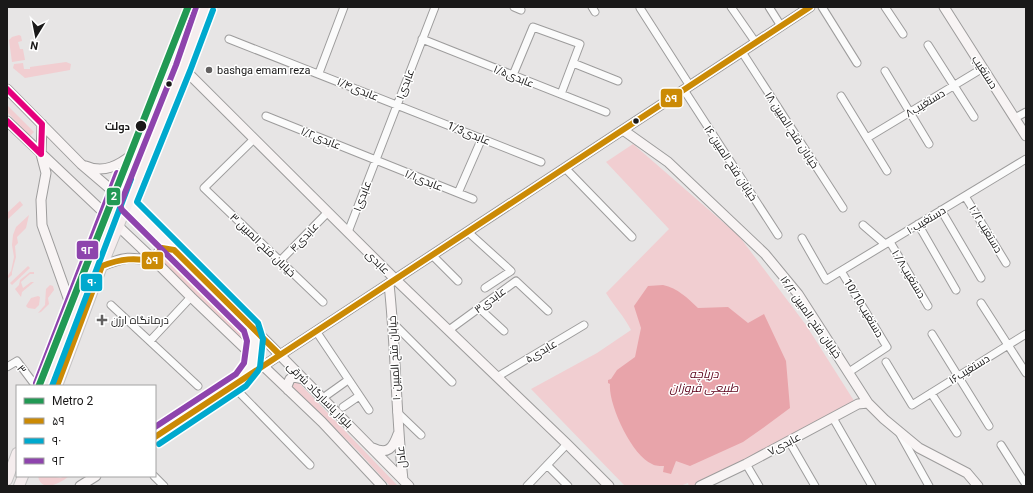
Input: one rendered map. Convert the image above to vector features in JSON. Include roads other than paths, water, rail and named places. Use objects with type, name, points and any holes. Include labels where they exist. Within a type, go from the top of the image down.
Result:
[{"type":"main road","points":[[39,385],[72,309],[191,7]]},
{"type":"main road","points":[[57,385],[102,266],[183,68],[205,7]]},
{"type":"main road","points":[[7,480],[16,456]]},
{"type":"street","name":"۱عابدی","points":[[376,160],[434,7]]},
{"type":"street","points":[[514,7],[521,10]]},
{"type":"street","points":[[731,7],[756,43]]},
{"type":"street","points":[[770,7],[781,26]]},
{"type":"street","points":[[156,436],[810,7]]},
{"type":"street","points":[[822,7],[856,63]]},
{"type":"street","points":[[885,7],[903,34]]},
{"type":"street","name":"دستغیب","points":[[944,7],[1026,136]]},
{"type":"street","points":[[319,73],[343,8]]},
{"type":"street","name":"خیابان فتح المبین ۱۶","points":[[640,8],[687,88],[778,236]]},
{"type":"street","points":[[513,75],[533,26],[580,44],[561,94]]},
{"type":"street","name":"عابدی۱/۴","points":[[229,38],[397,105]]},
{"type":"street","name":"عابدی۱/۵","points":[[422,39],[606,112]]},
{"type":"street","points":[[928,46],[974,117]]},
{"type":"street","name":"خیابان فتح المبین ۱۸","points":[[742,52],[843,208]]},
{"type":"street","points":[[573,63],[618,81]]},
{"type":"street","name":"عابدی","points":[[183,68],[348,232],[392,282],[449,330],[609,486]]},
{"type":"street","name":"دستغیب۸","points":[[867,138],[983,68]]},
{"type":"street","points":[[885,71],[930,144]]},
{"type":"street","name":"بلوار پاسارگاد شرقی","points":[[7,89],[81,164],[128,204],[406,483]]},
{"type":"street","points":[[841,96],[887,171]]},
{"type":"street","name":"عابدی1/3","points":[[397,105],[541,162]]},
{"type":"street","points":[[1015,118],[1026,112]]},
{"type":"street","name":"عابدی۱/۲","points":[[266,116],[376,160]]},
{"type":"street","points":[[7,121],[155,261],[253,357]]},
{"type":"street","points":[[42,124],[41,154],[46,173],[41,200],[42,225],[72,309]]},
{"type":"street","name":"خیابان فتح المبین ۱۶/۲","points":[[624,130],[668,162],[765,254],[798,294],[868,403],[884,419],[919,448],[967,473],[978,486]]},
{"type":"street","points":[[458,193],[482,138]]},
{"type":"street","name":"خیابان فتح المبین ۳","points":[[254,139],[204,188],[323,302]]},
{"type":"street","points":[[81,164],[97,169],[106,169],[116,166],[133,154]]},
{"type":"street","name":"دستغیب۱۰","points":[[802,238],[826,280],[1026,159]]},
{"type":"street","name":"عابدی۱/۱","points":[[376,160],[472,199]]},
{"type":"street","name":"عابدی۱","points":[[348,232],[376,160]]},
{"type":"street","points":[[565,168],[632,237]]},
{"type":"street","name":"دستغیب۱۰/۲","points":[[966,196],[1006,263]]},
{"type":"street","points":[[941,210],[981,278]]},
{"type":"street","name":"عابدی۴","points":[[280,261],[328,212]]},
{"type":"street","points":[[918,224],[956,290]]},
{"type":"street","name":"دستغیب۱۰/۸","points":[[863,225],[888,243],[928,306]]},
{"type":"street","points":[[468,232],[511,271],[485,288]]},
{"type":"street","points":[[155,261],[162,248],[174,250]]},
{"type":"street","points":[[432,255],[458,281]]},
{"type":"street","points":[[102,266],[116,260],[129,257],[155,261]]},
{"type":"street","name":"10/10دستغیب","points":[[841,271],[887,347],[849,372]]},
{"type":"street","name":"عابدی۳","points":[[449,330],[516,281],[548,311]]},
{"type":"street","name":"خیابان فتح المبین ۱۰","points":[[392,282],[398,433]]},
{"type":"street","points":[[150,341],[191,297]]},
{"type":"street","points":[[981,303],[1026,373]]},
{"type":"street","points":[[111,305],[198,386]]},
{"type":"street","points":[[479,308],[504,331]]},
{"type":"street","points":[[393,323],[452,382]]},
{"type":"street","name":"عابدی۵","points":[[497,377],[584,325]]},
{"type":"street","points":[[237,383],[252,366],[256,340],[251,327]]},
{"type":"street","points":[[316,331],[368,410]]},
{"type":"street","points":[[932,334],[989,426]]},
{"type":"street","name":"دستغیب۱۶","points":[[886,362],[912,404],[1026,334]]},
{"type":"street","name":"بلوار پاسارگاد شرقی","points":[[253,357],[344,445],[382,486]]},
{"type":"street","name":"۳","points":[[7,367],[17,362],[39,385]]},
{"type":"street","points":[[288,390],[287,386],[290,378],[294,377],[304,379]]},
{"type":"street","points":[[327,395],[348,380]]},
{"type":"street","points":[[237,383],[310,465]]},
{"type":"street","points":[[931,393],[957,433]]},
{"type":"street","points":[[343,407],[359,396]]},
{"type":"street","name":"عابدی۷","points":[[700,486],[746,464],[858,404],[868,403]]},
{"type":"street","points":[[397,412],[421,435]]},
{"type":"street","points":[[833,418],[872,486]]},
{"type":"street","points":[[898,431],[929,486]]},
{"type":"street","points":[[372,448],[382,451],[389,450],[394,445],[398,433]]},
{"type":"street","name":"عادل","points":[[398,433],[406,483]]},
{"type":"street","points":[[790,441],[815,486]]},
{"type":"street","points":[[527,486],[567,444]]},
{"type":"street","points":[[1001,445],[1023,484]]},
{"type":"street","points":[[746,464],[759,486]]},
{"type":"street","points":[[547,465],[568,486]]},
{"type":"street","points":[[83,485],[95,477]]},
{"type":"street","points":[[155,477],[164,486]]},
{"type":"water","name":"دریاچه طبیعی فروزان","points":[[663,285],[678,291],[698,308],[728,307],[748,323],[764,314],[786,361],[790,408],[743,442],[690,466],[676,461],[671,474],[663,472],[664,466],[653,465],[644,459],[629,440],[617,416],[610,393],[610,384],[608,383],[608,380],[611,379],[617,370],[635,357],[641,328],[634,306],[648,286]]},
{"type":"metro line","name":"2","points":[[39,385],[188,7]]},
{"type":"place","name":"bashga emam reza","points":[[209,70]]},
{"type":"place","name":"دولت","points":[[141,126]]},
{"type":"place","name":"درمانگاه ارژن","points":[[102,320]]}]
